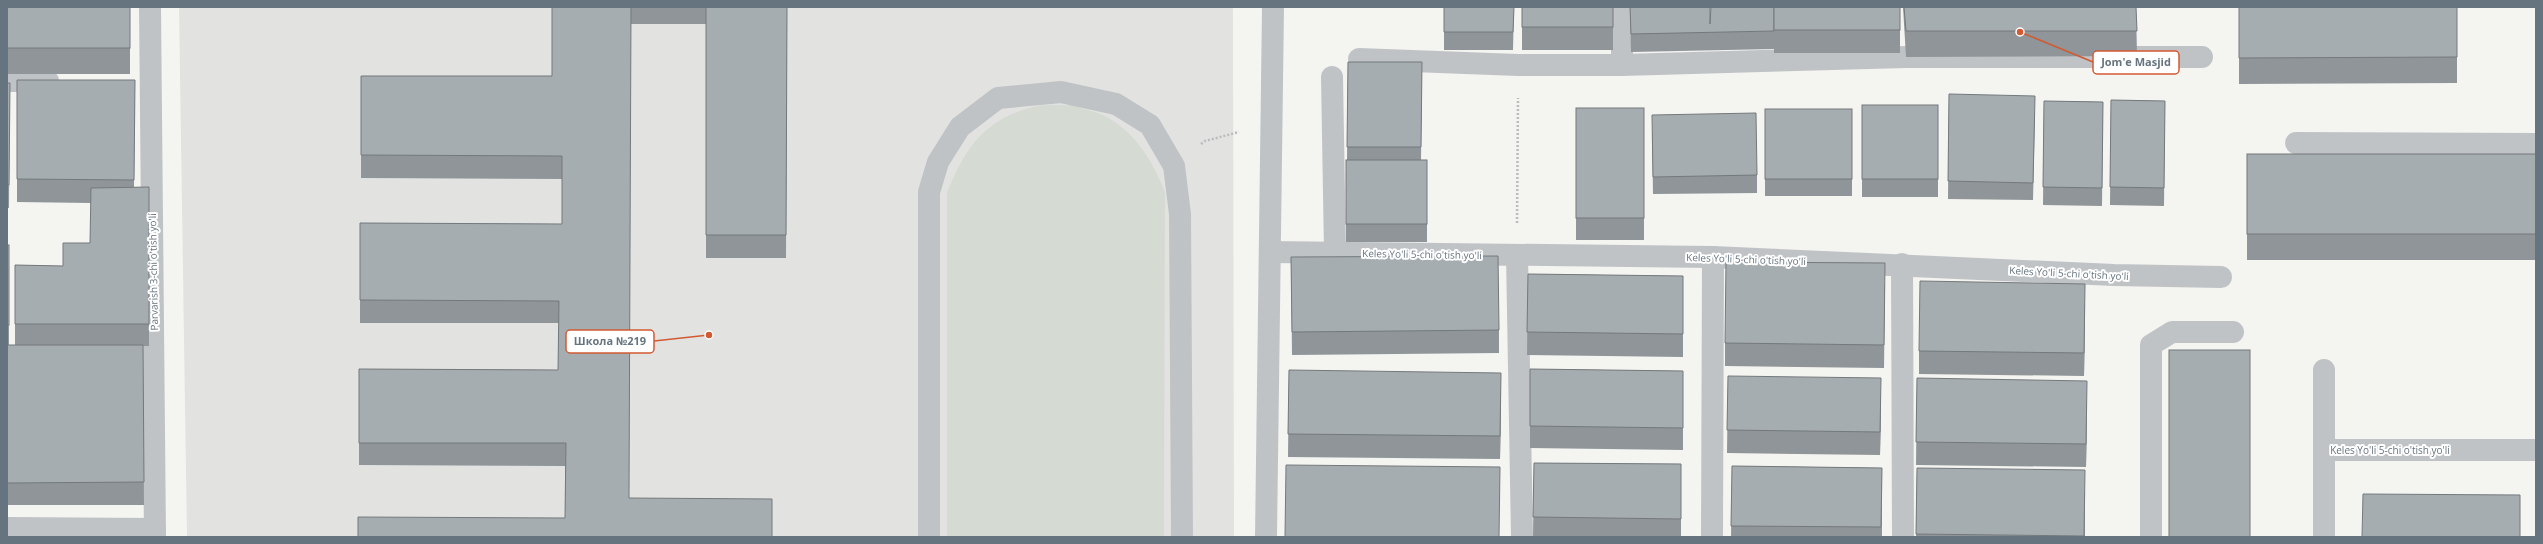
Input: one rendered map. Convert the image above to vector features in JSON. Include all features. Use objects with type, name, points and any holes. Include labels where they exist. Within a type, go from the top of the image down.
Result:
[{"type":"street","name":"Parvarish 3-chi o'tish yo'li","points":[[150,7],[155,533]]},
{"type":"street","points":[[1266,537],[1273,7]]},
{"type":"street","points":[[1622,7],[1622,65]]},
{"type":"street","points":[[1359,59],[1518,65],[1622,65],[1906,57],[2202,57]]},
{"type":"street","points":[[1332,77],[1335,253]]},
{"type":"street","points":[[7,81],[67,81]]},
{"type":"street","points":[[128,82],[151,82]]},
{"type":"street","points":[[930,537],[930,192],[938,162],[960,127],[998,98],[1061,92],[1116,104],[1150,125],[1174,166],[1180,214],[1182,537]]},
{"type":"street","points":[[2296,143],[2536,144]]},
{"type":"street","name":"Keles Yo'li 5-chi o'tish yo'li","points":[[1270,252],[1713,257],[1902,264],[2114,275],[2221,277]]},
{"type":"street","points":[[1517,255],[1522,537]]},
{"type":"street","points":[[1712,537],[1713,257]]},
{"type":"street","points":[[1902,264],[1903,537]]},
{"type":"street","points":[[2151,537],[2151,345],[2172,332],[2233,332]]},
{"type":"street","points":[[130,359],[154,359]]},
{"type":"street","name":"Keles Yo'li 5-chi o'tish yo'li","points":[[2324,370],[2324,450],[2536,450]]},
{"type":"street","points":[[2324,450],[2324,537]]},
{"type":"street","points":[[7,528],[155,533]]},
{"type":"path","points":[[1517,255],[1518,65]]},
{"type":"path","points":[[1174,166],[1205,141],[1234,132],[1271,132]]},
{"type":"shaded area","points":[[179,7],[1233,7],[1234,537],[187,537]]},
{"type":"shaded area","points":[[1072,105],[1105,116],[1126,131],[1142,148],[1165,192],[1164,537],[947,537],[947,193],[954,176],[970,148],[980,136],[992,126],[1005,117],[1038,106]]},
{"type":"building","points":[[7,7],[130,7],[130,48],[7,48]]},
{"type":"building","points":[[552,7],[631,7],[629,498],[772,499],[772,537],[358,537],[358,517],[565,518],[566,443],[359,443],[359,369],[558,370],[559,301],[360,300],[360,223],[562,224],[562,156],[361,155],[361,76],[552,76]]},
{"type":"building","points":[[706,7],[787,7],[786,235],[706,235]]},
{"type":"building","points":[[1444,7],[1514,7],[1513,32],[1444,32]]},
{"type":"building","points":[[1522,7],[1613,7],[1613,27],[1522,27]]},
{"type":"building","points":[[1630,7],[1710,7],[1710,24],[1711,7],[1774,7],[1774,31],[1631,34]]},
{"type":"building","points":[[1774,7],[1900,7],[1900,30],[1774,30]]},
{"type":"building","points":[[1904,7],[2136,7],[2137,31],[1906,31]]},
{"type":"building","points":[[2239,7],[2457,7],[2457,57],[2239,58]]},
{"type":"building","points":[[1348,62],[1422,62],[1421,147],[1347,147]]},
{"type":"building","points":[[17,80],[135,80],[134,180],[17,179]]},
{"type":"building","points":[[7,83],[10,83],[9,185],[7,185]]},
{"type":"building","points":[[1949,94],[2035,96],[2033,183],[1948,181]]},
{"type":"building","points":[[2111,100],[2165,101],[2164,188],[2110,187]]},
{"type":"building","points":[[2044,101],[2103,102],[2102,188],[2043,187]]},
{"type":"building","points":[[1862,105],[1938,105],[1938,179],[1862,179]]},
{"type":"building","points":[[1576,108],[1644,108],[1644,218],[1576,218]]},
{"type":"building","points":[[1765,109],[1852,109],[1852,179],[1765,179]]},
{"type":"building","points":[[1756,113],[1757,175],[1653,177],[1652,115]]},
{"type":"building","points":[[2247,154],[2536,154],[2536,234],[2247,234]]},
{"type":"building","points":[[1346,160],[1427,160],[1427,224],[1346,224]]},
{"type":"building","points":[[149,187],[149,324],[15,324],[15,265],[63,266],[63,243],[90,243],[91,188]]},
{"type":"building","points":[[7,245],[9,245],[9,325],[7,325]]},
{"type":"building","points":[[1498,256],[1499,330],[1292,332],[1291,257]]},
{"type":"building","points":[[1726,262],[1885,263],[1884,345],[1725,343]]},
{"type":"building","points":[[1528,274],[1683,276],[1683,334],[1527,332]]},
{"type":"building","points":[[1920,281],[2085,284],[2084,353],[1919,351]]},
{"type":"building","points":[[7,345],[143,345],[144,482],[7,483]]},
{"type":"building","points":[[2169,350],[2250,350],[2250,537],[2169,537]]},
{"type":"building","points":[[1530,369],[1683,371],[1683,428],[1530,426]]},
{"type":"building","points":[[1289,370],[1501,373],[1500,436],[1288,434]]},
{"type":"building","points":[[1728,376],[1881,378],[1880,432],[1727,430]]},
{"type":"building","points":[[1917,378],[2087,381],[2086,444],[1916,442]]},
{"type":"building","points":[[1534,463],[1681,464],[1681,519],[1533,517]]},
{"type":"building","points":[[1286,465],[1500,467],[1499,537],[1285,537]]},
{"type":"building","points":[[1732,466],[1882,468],[1881,527],[1731,526]]},
{"type":"building","points":[[1917,468],[2085,470],[2084,536],[1916,534]]},
{"type":"building","points":[[2363,494],[2520,495],[2520,537],[2362,537]]},
{"type":"place","name":"Jom'e Masjid","points":[[2020,32]]},
{"type":"place","name":"Школа №219","points":[[709,335]]}]
